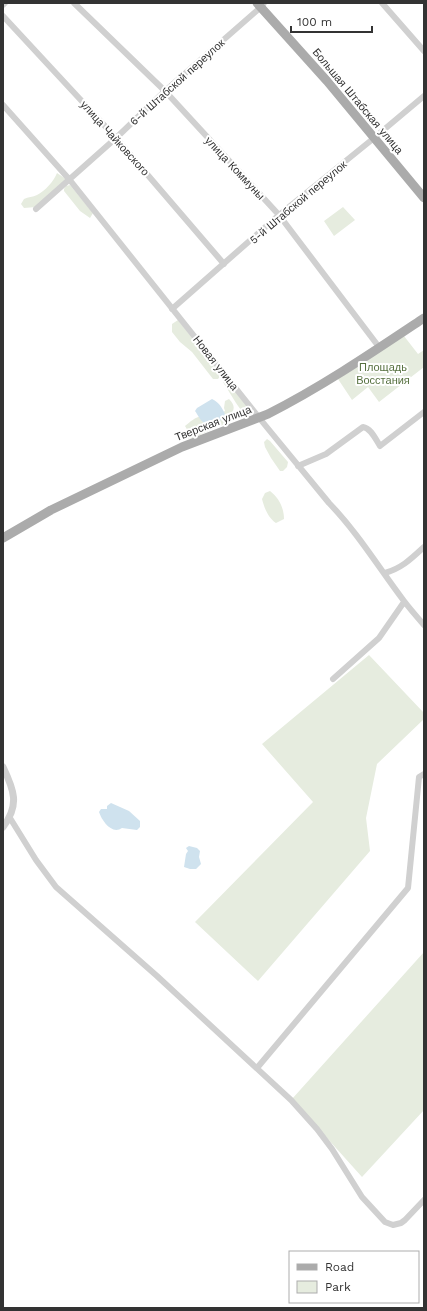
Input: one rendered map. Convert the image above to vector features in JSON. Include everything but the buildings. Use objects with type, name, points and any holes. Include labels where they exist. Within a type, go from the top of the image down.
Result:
[{"type":"main road","name":"Большая Штабская улица","points":[[261,4],[424,198]]},
{"type":"main road","name":"Тверская улица","points":[[3,538],[51,510],[157,458],[281,408],[331,379],[424,318]]},
{"type":"street","name":"улица Коммуны","points":[[74,3],[164,91],[279,215],[379,347]]},
{"type":"street","points":[[382,3],[424,51]]},
{"type":"street","name":"6-й Штабской переулок","points":[[36,209],[116,138],[164,91],[261,4]]},
{"type":"street","name":"улица Чайковского","points":[[3,16],[116,138],[224,264]]},
{"type":"street","name":"5-й Штабской переулок","points":[[172,309],[279,215],[424,96]]},
{"type":"street","name":"Новая улица","points":[[3,105],[69,179],[259,418],[338,513],[385,573],[404,602],[424,625]]},
{"type":"street","points":[[298,466],[326,454],[365,427],[369,430],[380,446],[424,412]]},
{"type":"street","points":[[385,573],[396,570],[407,563],[424,547]]},
{"type":"street","points":[[333,679],[379,638],[404,602]]},
{"type":"street","points":[[3,767],[13,792],[13,806],[10,818],[3,827]]},
{"type":"street","points":[[257,1068],[408,888],[419,778],[424,774]]},
{"type":"street","points":[[10,818],[36,860],[56,887],[157,976],[291,1100],[317,1129],[332,1149],[362,1197],[385,1222],[393,1225],[401,1223],[424,1200]]},
{"type":"green space","points":[[57,173],[66,179],[36,207],[24,208],[21,204],[24,199],[35,196],[43,191]]},
{"type":"green space","points":[[70,185],[93,213],[90,218],[80,211],[64,191],[66,186]]},
{"type":"green space","points":[[343,207],[355,220],[334,236],[324,221]]},
{"type":"green space","points":[[178,320],[221,375],[218,379],[213,379],[192,352],[180,342],[172,332],[172,324]]},
{"type":"green space","name":"Площадь Восстания","points":[[404,336],[418,354],[424,350],[424,367],[379,402],[368,387],[352,400],[338,379]]},
{"type":"green space","points":[[226,380],[250,411],[243,413],[223,382]]},
{"type":"green space","points":[[229,399],[234,408],[229,422],[193,438],[184,439],[178,436],[188,433],[185,426],[195,419],[225,411],[225,401]]},
{"type":"green space","points":[[267,439],[288,462],[287,467],[283,471],[280,471],[265,447],[264,442]]},
{"type":"green space","points":[[270,491],[278,500],[283,511],[284,519],[276,523],[265,509],[262,499],[265,493]]},
{"type":"green space","points":[[369,655],[424,713],[424,719],[377,764],[366,818],[370,851],[258,981],[195,922],[313,802],[262,744]]},
{"type":"green space","points":[[424,952],[424,1110],[362,1177],[292,1099]]},
{"type":"water","points":[[212,399],[219,404],[226,416],[215,424],[209,425],[202,421],[195,411],[197,408]]},
{"type":"water","points":[[111,803],[129,811],[140,821],[140,827],[137,830],[122,828],[115,830],[108,826],[102,819],[99,812],[101,809],[107,809],[107,806]]},
{"type":"water","points":[[189,846],[197,848],[200,851],[199,857],[201,864],[196,869],[184,867],[186,854],[188,851],[186,848]]}]
